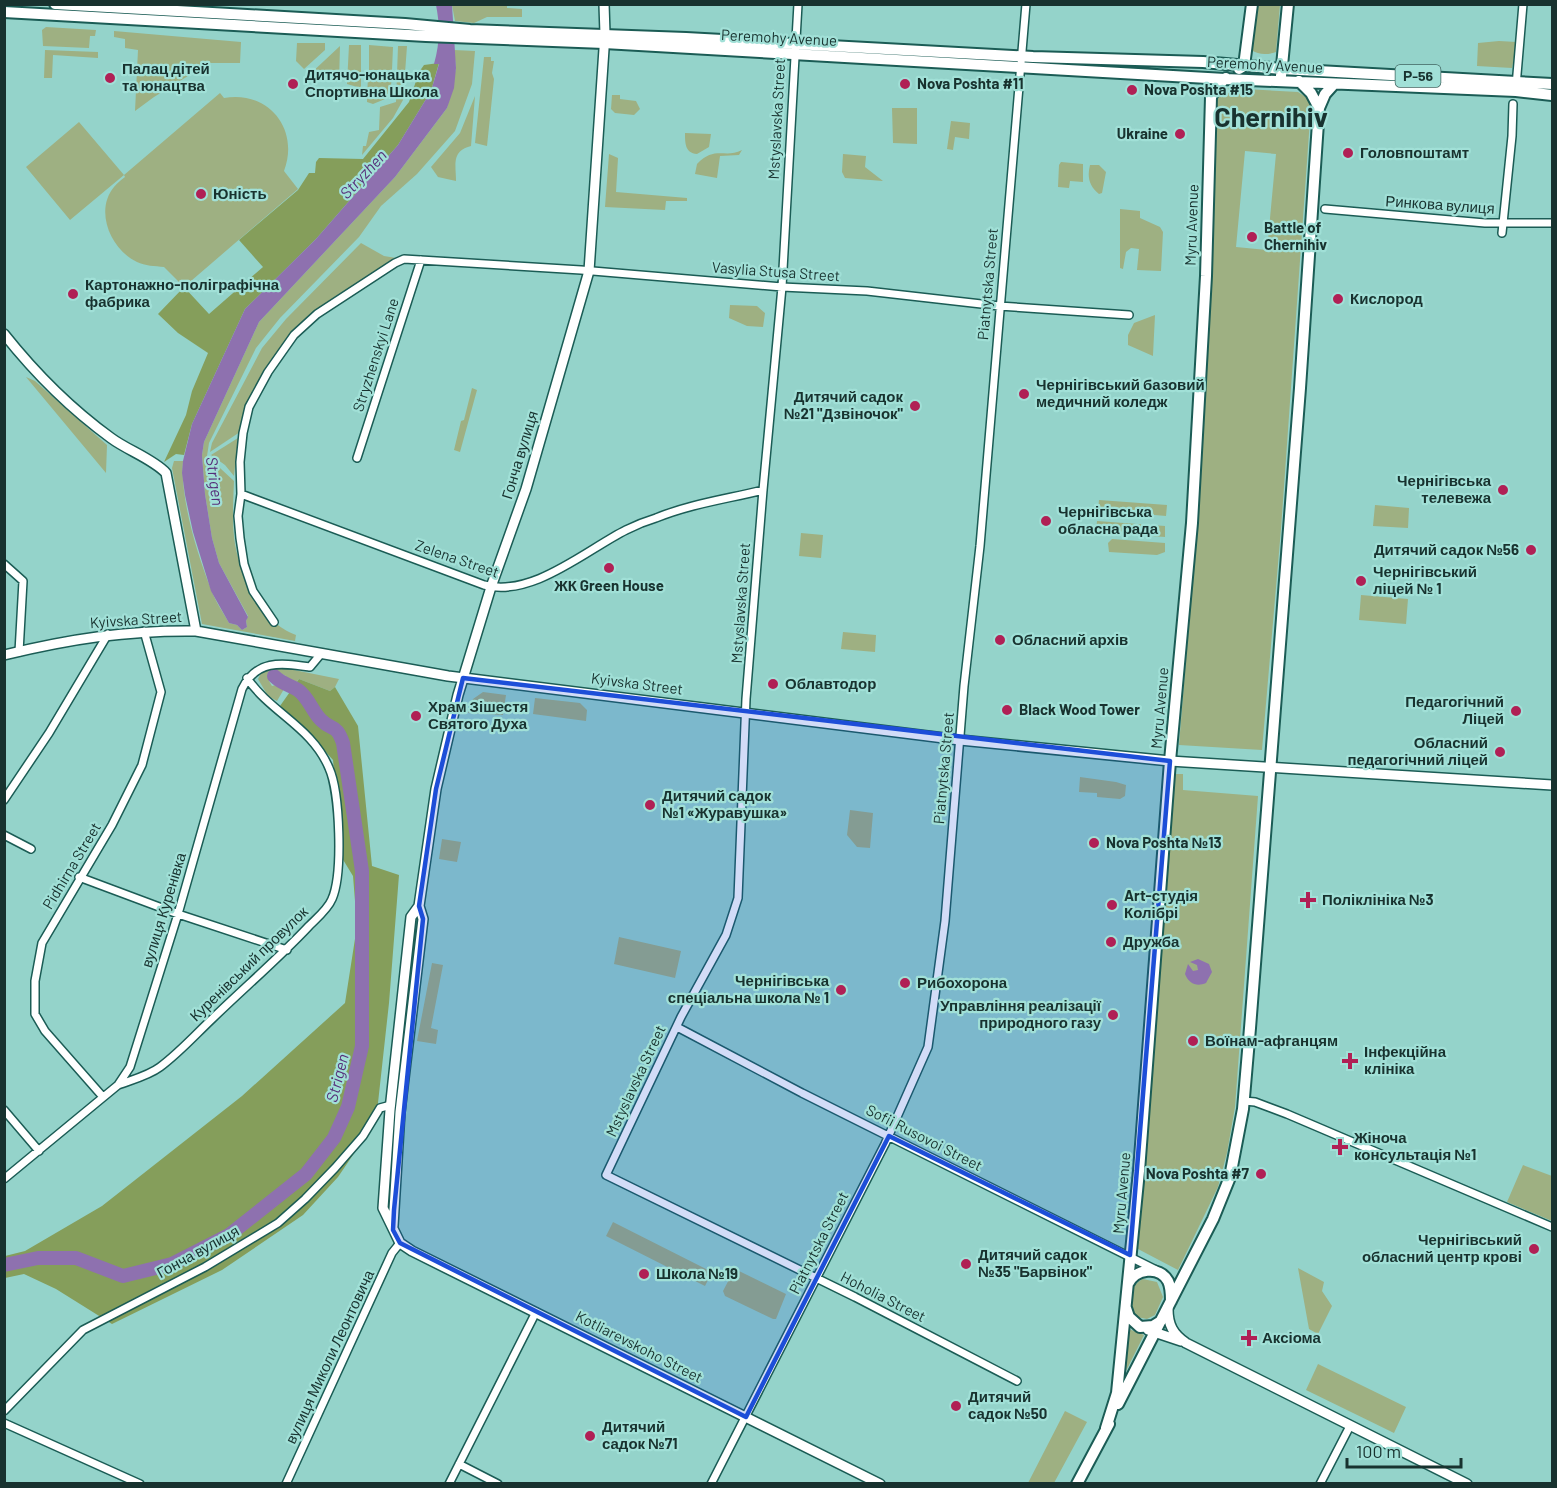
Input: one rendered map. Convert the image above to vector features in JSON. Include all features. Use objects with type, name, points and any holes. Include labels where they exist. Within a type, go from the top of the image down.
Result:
[{"type":"main road","name":"Peremohy Avenue","points":[[55,4],[399,24],[426,31]]},
{"type":"main road","points":[[1211,96],[1217,86],[1244,66],[1252,4]]},
{"type":"main road","points":[[1281,81],[1288,4]]},
{"type":"main road","name":"Peremohy Avenue","points":[[4,12],[795,49],[1021,62],[1225,79],[1334,84],[1516,86],[1552,84]]},
{"type":"main road","name":"Peremohy Avenue","points":[[1021,62],[1203,62],[1516,86],[1552,94]]},
{"type":"main road","points":[[1244,66],[1260,79]]},
{"type":"main road","points":[[1282,69],[1301,82],[1311,93],[1318,108]]},
{"type":"main road","points":[[1197,76],[1205,82],[1211,96]]},
{"type":"main road","points":[[1318,108],[1324,94],[1334,84]]},
{"type":"main road","name":"Myru Avenue","points":[[1106,1428],[1117,1393],[1126,1308],[1145,1095],[1170,761],[1192,523],[1208,214],[1211,96]]},
{"type":"main road","name":"Myru Avenue","points":[[1077,1484],[1213,1219],[1230,1177],[1239,1138],[1244,1101],[1300,388],[1318,108]]},
{"type":"main road","points":[[1128,1284],[1131,1277],[1138,1273],[1159,1272],[1171,1288],[1170,1305]]},
{"type":"main road","points":[[1126,1308],[1129,1317],[1140,1327],[1153,1326],[1162,1321]]},
{"type":"street","name":"Гонча вулиця","points":[[393,1230],[383,1208],[391,1104],[411,917],[418,906],[436,789],[463,678],[490,587],[526,489],[589,271],[604,39],[604,4]]},
{"type":"street","name":"Mstyslavska Street","points":[[606,1175],[677,1027],[726,935],[738,898],[745,712],[782,287],[798,4]]},
{"type":"street","name":"Piatnytska Street","points":[[711,1484],[889,1136],[928,1047],[945,921],[960,740],[980,546],[1026,4]]},
{"type":"street","points":[[1516,86],[1524,4]]},
{"type":"street","points":[[1502,233],[1513,104]]},
{"type":"street","name":"Ринкова вулиця","points":[[1325,209],[1485,223],[1552,223]]},
{"type":"street","name":"Vasylia Stusa Street","points":[[274,622],[253,591],[244,564],[238,516],[241,494],[240,454],[249,407],[268,372],[289,341],[316,314],[394,262],[420,260],[782,287],[867,291],[999,306],[1129,315]]},
{"type":"street","name":"Stryzhenskyi Lane","points":[[357,458],[420,260]]},
{"type":"street","points":[[4,334],[34,369],[78,411],[112,439],[166,473],[196,632]]},
{"type":"street","name":"Zelena Street","points":[[241,494],[490,587],[500,588],[537,580],[626,530],[658,517],[719,499],[763,490]]},
{"type":"street","points":[[4,564],[22,581],[19,652]]},
{"type":"street","name":"Kyivska Street","points":[[4,655],[108,634],[144,631],[196,632],[463,678],[960,740],[1170,761],[1552,784]]},
{"type":"street","name":"Pidhirna Street","points":[[103,1097],[45,1031],[35,1014],[35,981],[42,943],[79,877],[112,825],[142,765],[161,692],[144,631]]},
{"type":"street","points":[[4,800],[49,733],[108,634]]},
{"type":"street","points":[[247,678],[265,666],[279,664],[310,667],[320,655]]},
{"type":"street","name":"вулиця Куренівка","points":[[4,1179],[118,1085],[130,1067],[178,914],[247,678]]},
{"type":"street","name":"Куренівський провулок","points":[[118,1085],[158,1068],[287,950],[326,909],[334,894],[338,871],[338,848],[335,792],[331,770],[324,755],[312,739],[258,693],[247,678]]},
{"type":"street","points":[[4,835],[32,849]]},
{"type":"street","points":[[79,877],[178,914],[287,950]]},
{"type":"street","name":"Гонча вулиця","points":[[393,1230],[400,1112],[423,919],[418,906]]},
{"type":"street","name":"Sofii Rusovoi Street","points":[[677,1027],[1159,1272]]},
{"type":"street","points":[[1244,1101],[1255,1102],[1287,1114],[1552,1227]]},
{"type":"street","name":"Гонча вулиця","points":[[4,1411],[83,1330],[205,1267],[278,1222],[305,1199],[335,1168],[363,1136],[381,1108],[391,1104]]},
{"type":"street","points":[[4,1110],[39,1151]]},
{"type":"street","name":"Hoholia Street","points":[[606,1175],[1017,1381]]},
{"type":"street","points":[[393,1230],[400,1243]]},
{"type":"street","name":"Kotliarevskoho Street","points":[[400,1243],[880,1484]]},
{"type":"street","name":"вулиця Миколи Леонтовича","points":[[286,1484],[392,1253],[400,1243]]},
{"type":"street","points":[[1170,1305],[1170,1326],[1176,1336],[1186,1343],[1467,1484]]},
{"type":"street","points":[[449,1484],[536,1312]]},
{"type":"street","points":[[1140,1327],[1186,1343]]},
{"type":"street","points":[[4,1422],[140,1484]]},
{"type":"street","points":[[1320,1484],[1350,1426]]},
{"type":"street","points":[[459,1464],[498,1484]]},
{"type":"highlighted area","points":[[463,678],[1170,761],[1130,1255],[889,1136],[746,1417],[400,1243],[393,1230],[423,919],[419,906],[436,789]]},
{"type":"green space","points":[[452,5],[507,5],[507,8],[522,9],[522,17],[487,17],[474,23],[455,21]]},
{"type":"green space","points":[[1256,5],[1280,5],[1276,52],[1263,54],[1251,50]]},
{"type":"green space","points":[[46,27],[96,30],[95,36],[90,36],[89,48],[43,46],[42,30]]},
{"type":"green space","points":[[114,31],[241,42],[240,63],[209,63],[135,111],[138,50],[125,48],[125,39],[114,37]]},
{"type":"green space","points":[[1517,42],[1512,68],[1477,66],[1478,43]]},
{"type":"green space","points":[[297,43],[325,43],[325,50],[304,69],[296,61]]},
{"type":"green space","points":[[349,45],[361,45],[361,88],[347,84]]},
{"type":"green space","points":[[369,45],[393,47],[392,70],[369,70]]},
{"type":"green space","points":[[340,46],[339,82],[313,79],[309,75]]},
{"type":"green space","points":[[398,46],[407,46],[403,100],[393,118],[362,155],[369,132],[379,130],[380,107],[396,102]]},
{"type":"green space","points":[[45,50],[98,52],[98,58],[53,55],[52,78],[44,78]]},
{"type":"green space","points":[[454,50],[475,51],[472,84],[455,131],[417,174],[381,206],[359,237],[280,318],[256,348],[209,443],[207,456],[234,481],[233,530],[243,571],[271,618],[283,629],[296,635],[295,641],[202,624],[172,468],[174,461],[183,461],[187,509],[200,559],[213,593],[229,623],[237,625],[242,630],[247,627],[248,616],[219,563],[212,538],[205,494],[202,455],[204,442],[259,322],[395,177],[447,108],[456,68]]},
{"type":"green space","points":[[484,57],[491,57],[491,61],[494,61],[487,146],[475,143]]},
{"type":"green space","points":[[439,63],[431,91],[398,145],[316,239],[245,309],[192,424],[184,455],[176,454],[164,462],[186,415],[192,391],[208,353],[178,333],[158,314],[184,287],[209,314],[263,267],[239,240],[298,190],[309,173],[315,173],[316,162],[319,158],[363,159],[409,102],[419,72],[424,65]]},
{"type":"green space","points":[[368,74],[392,74],[390,97],[373,104],[367,102]]},
{"type":"green space","points":[[1227,88],[1298,92],[1309,99],[1311,105],[1281,529],[1262,750],[1179,745],[1197,523],[1209,322],[1216,100],[1221,91]],"holes":[[[1245,151],[1276,154],[1267,250],[1236,247]]]},
{"type":"green space","name":"Юність","points":[[220,93],[224,98],[240,97],[254,100],[267,107],[276,116],[284,127],[288,141],[288,155],[284,171],[298,189],[184,287],[164,267],[143,264],[128,256],[113,239],[108,229],[106,207],[108,197],[125,177],[124,175]]},
{"type":"green space","points":[[612,95],[620,95],[620,99],[636,101],[640,109],[634,115],[615,113],[611,109]]},
{"type":"green space","points":[[475,96],[471,146],[457,155],[456,181],[438,177],[431,167],[460,133]]},
{"type":"green space","points":[[892,108],[917,108],[917,144],[893,143]]},
{"type":"green space","points":[[951,121],[970,123],[969,139],[955,137],[953,150],[947,149]]},
{"type":"green space","points":[[79,122],[124,175],[70,220],[26,167]]},
{"type":"green space","points":[[685,133],[711,134],[709,147],[697,154],[690,152],[686,144]]},
{"type":"green space","points":[[742,150],[739,155],[720,156],[717,178],[695,174],[697,164],[703,158]]},
{"type":"green space","points":[[609,154],[618,158],[616,192],[687,198],[687,201],[666,201],[665,210],[605,207]]},
{"type":"green space","points":[[843,154],[866,156],[865,167],[883,181],[845,178],[842,172]]},
{"type":"green space","points":[[1061,162],[1083,164],[1083,182],[1070,181],[1069,188],[1058,187]]},
{"type":"green space","points":[[1090,165],[1099,165],[1106,172],[1102,193],[1099,194],[1091,184]]},
{"type":"green space","points":[[1120,209],[1140,211],[1140,218],[1160,227],[1163,232],[1161,271],[1137,270],[1139,249],[1131,248],[1126,252],[1123,269],[1120,268]]},
{"type":"green space","points":[[361,243],[384,256],[396,258],[333,298],[292,332],[246,409],[240,432],[210,452],[212,443],[262,348],[286,319]]},
{"type":"green space","points":[[730,305],[757,306],[765,313],[763,327],[747,326],[729,318]]},
{"type":"green space","points":[[1155,315],[1153,356],[1128,345],[1128,335],[1134,323]]},
{"type":"green space","points":[[26,377],[35,381],[107,445],[106,473]]},
{"type":"green space","points":[[472,388],[477,390],[460,452],[454,450]]},
{"type":"green space","points":[[238,438],[234,476],[225,465],[211,455]]},
{"type":"green space","points":[[1099,500],[1167,505],[1166,516],[1098,510]]},
{"type":"green space","points":[[1375,505],[1409,508],[1408,528],[1373,526]]},
{"type":"green space","points":[[1097,521],[1165,526],[1165,537],[1096,532]]},
{"type":"green space","points":[[801,533],[823,535],[821,558],[799,556]]},
{"type":"green space","points":[[1112,539],[1165,543],[1165,552],[1157,555],[1109,552],[1108,543]]},
{"type":"green space","points":[[1361,595],[1408,599],[1406,624],[1359,620]]},
{"type":"green space","points":[[843,632],[876,635],[875,652],[841,649]]},
{"type":"green space","points":[[274,666],[339,679],[330,691],[299,679],[292,687],[284,682],[286,676],[280,673],[269,681],[272,686],[279,684],[284,689],[277,701],[268,696],[258,679],[263,669]]},
{"type":"green space","points":[[299,679],[330,691],[335,687],[358,726],[372,866],[399,875],[389,1003],[376,1121],[338,1177],[303,1215],[222,1270],[112,1324],[56,1289],[24,1274],[5,1278],[5,1256],[25,1251],[102,1206],[242,1096],[345,1003],[357,926],[353,876],[342,858],[333,760],[280,706]]},
{"type":"green space","points":[[483,692],[506,695],[503,715],[468,713],[473,699]]},
{"type":"green space","points":[[535,698],[580,703],[587,710],[586,721],[533,714]]},
{"type":"green space","points":[[1175,774],[1183,774],[1183,790],[1258,796],[1235,1107],[1218,1187],[1178,1270],[1138,1249]]},
{"type":"green space","points":[[1080,777],[1126,785],[1125,796],[1120,799],[1097,797],[1097,793],[1079,792]]},
{"type":"green space","points":[[850,810],[873,813],[870,848],[857,847],[847,835]]},
{"type":"green space","points":[[442,839],[461,842],[457,862],[439,859]]},
{"type":"green space","points":[[619,937],[681,951],[675,978],[614,964]]},
{"type":"green space","points":[[432,963],[443,965],[431,1028],[438,1030],[436,1044],[417,1041]]},
{"type":"green space","points":[[1523,1165],[1552,1176],[1552,1221],[1507,1202]]},
{"type":"green space","points":[[613,1222],[712,1272],[705,1286],[606,1236]]},
{"type":"green space","points":[[1298,1268],[1324,1282],[1322,1291],[1332,1306],[1318,1334],[1309,1329]]},
{"type":"green space","points":[[734,1270],[786,1294],[776,1319],[725,1296],[723,1291]]},
{"type":"green space","points":[[1143,1279],[1157,1282],[1163,1297],[1155,1315],[1147,1319],[1137,1317],[1131,1302],[1132,1291]]},
{"type":"green space","points":[[1129,1329],[1144,1335],[1123,1377]]},
{"type":"green space","points":[[1318,1364],[1406,1407],[1394,1433],[1306,1390]]},
{"type":"green space","points":[[1065,1411],[1087,1422],[1054,1483],[1028,1483]]},
{"type":"shaded area","points":[[436,5],[452,5],[456,68],[454,88],[447,108],[395,177],[259,322],[204,442],[202,455],[205,494],[212,538],[219,563],[248,617],[247,627],[242,630],[237,625],[229,623],[211,591],[193,532],[182,473],[192,424],[245,309],[316,239],[398,145],[431,91],[439,64],[434,64],[439,34]]},
{"type":"shaded area","points":[[1198,959],[1209,964],[1212,972],[1206,983],[1199,985],[1191,982],[1185,974],[1188,964],[1193,971],[1198,970],[1197,965],[1190,962]]},
{"type":"waterway","name":"Strigen","points":[[4,1265],[38,1258],[76,1258],[123,1276],[172,1264],[229,1235],[306,1174],[334,1138],[348,1107],[362,1046],[362,871],[343,743],[336,730],[321,720],[302,693],[274,676]]},
{"type":"place","name":"Палац дітей та юнацтва","points":[[110,78]]},
{"type":"place","name":"Дитячо-юнацька Спортивна Школа","points":[[293,84]]},
{"type":"place","name":"Nova Poshta #11","points":[[905,84]]},
{"type":"place","name":"Nova Poshta #15","points":[[1132,90]]},
{"type":"place","name":"Ukraine","points":[[1180,134]]},
{"type":"place","name":"Головпоштамт","points":[[1348,153]]},
{"type":"place","name":"Юність","points":[[201,194]]},
{"type":"place","name":"Battle of Chernihiv","points":[[1252,237]]},
{"type":"place","name":"Картонажно-поліграфічна фабрика","points":[[73,294]]},
{"type":"place","name":"Кислород","points":[[1338,299]]},
{"type":"place","name":"Чернігівський базовий медичний коледж","points":[[1024,394]]},
{"type":"place","name":"Дитячий садок №21 \"Дзвіночок\"","points":[[915,406]]},
{"type":"place","name":"Чернігівська телевежа","points":[[1503,490]]},
{"type":"place","name":"Чернігівська обласна рада","points":[[1046,521]]},
{"type":"place","name":"Дитячий садок №56","points":[[1531,550]]},
{"type":"place","name":"ЖК Green House","points":[[609,568]]},
{"type":"place","name":"Чернігівський ліцей № 1","points":[[1361,581]]},
{"type":"place","name":"Обласний архів","points":[[1000,640]]},
{"type":"place","name":"Облавтодор","points":[[773,684]]},
{"type":"place","name":"Black Wood Tower","points":[[1007,710]]},
{"type":"place","name":"Педагогічний Ліцей","points":[[1516,711]]},
{"type":"place","name":"Храм Зішестя Святого Духа","points":[[416,716]]},
{"type":"place","name":"Обласний педагогічний ліцей","points":[[1500,752]]},
{"type":"place","name":"Дитячий садок №1 «Журавушка»","points":[[650,805]]},
{"type":"place","name":"Nova Poshta №13","points":[[1094,843]]},
{"type":"place","name":"Поліклініка №3","points":[[1308,900]]},
{"type":"place","name":"Art-студія Колібрі","points":[[1112,905]]},
{"type":"place","name":"Дружба","points":[[1111,942]]},
{"type":"place","name":"Рибохорона","points":[[905,983]]},
{"type":"place","name":"Чернігівська спеціальна школа № 1","points":[[841,990]]},
{"type":"place","name":"Управління реалізації природного газу","points":[[1113,1015]]},
{"type":"place","name":"Воїнам-афганцям","points":[[1193,1041]]},
{"type":"place","name":"Інфекційна клініка","points":[[1350,1061]]},
{"type":"place","name":"Жіноча консультація №1","points":[[1340,1147]]},
{"type":"place","name":"Nova Poshta #7","points":[[1261,1174]]},
{"type":"place","name":"Чернігівський обласний центр крові","points":[[1534,1249]]},
{"type":"place","name":"Дитячий садок №35 \"Барвінок\"","points":[[966,1264]]},
{"type":"place","name":"Школа №19","points":[[644,1274]]},
{"type":"place","name":"Аксіома","points":[[1249,1338]]},
{"type":"place","name":"Дитячий садок №50","points":[[956,1406]]},
{"type":"place","name":"Дитячий садок №71","points":[[590,1436]]},
{"type":"district","name":"Chernihiv","points":[[1271,118]]},
{"type":"water label","name":"Stryzhen","points":[[363,174]]}]
